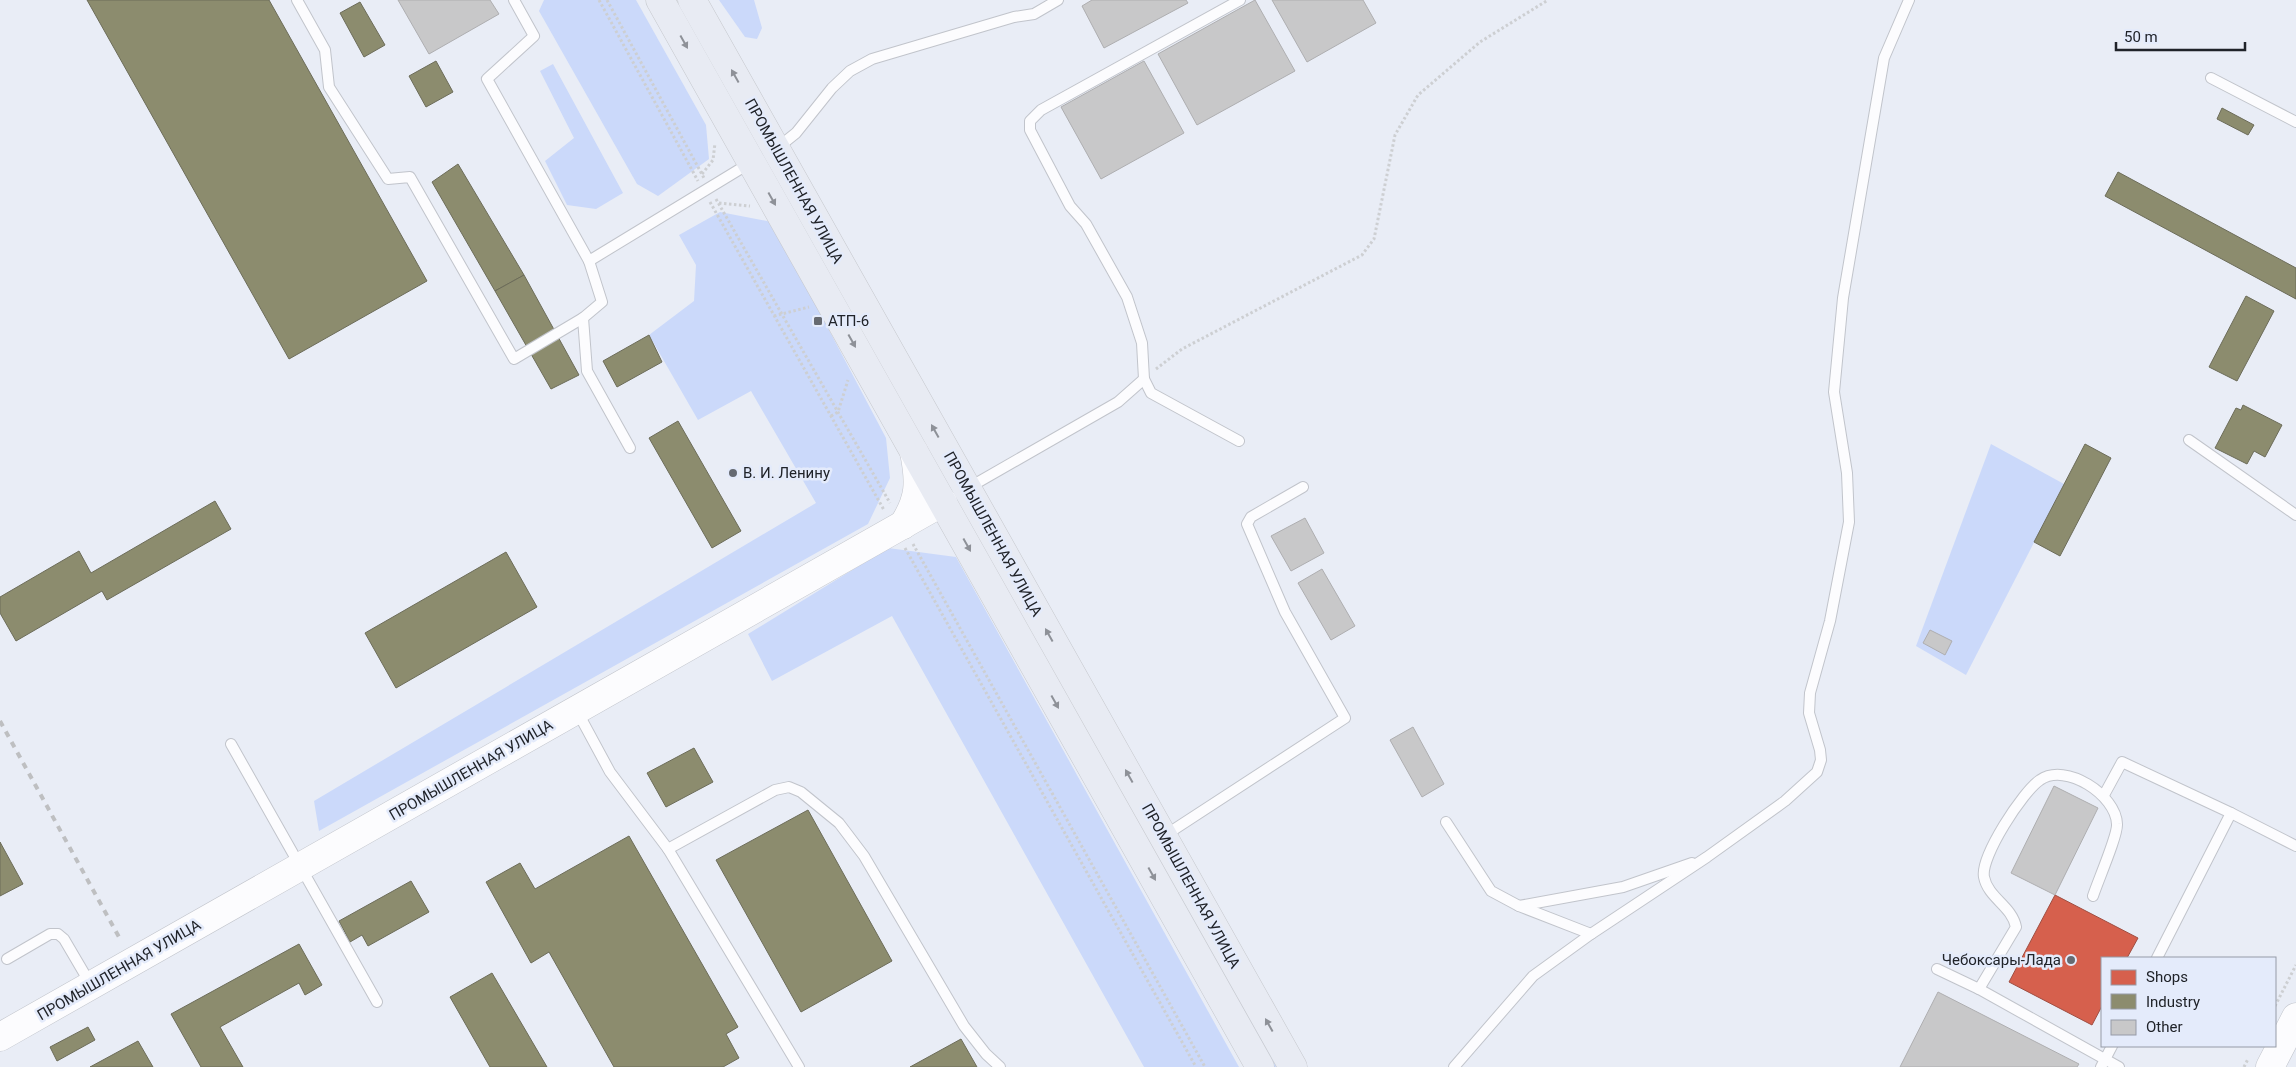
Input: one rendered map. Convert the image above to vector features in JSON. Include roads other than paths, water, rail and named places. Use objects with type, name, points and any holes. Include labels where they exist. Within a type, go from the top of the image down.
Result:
[{"type":"main road","name":"ПРОМЫШЛЕННАЯ УЛИЦА","points":[[660,0],[1260,1067]]},
{"type":"main road","name":"ПРОМЫШЛЕННАЯ УЛИЦА","points":[[692,0],[1293,1067]]},
{"type":"main road","points":[[751,163],[776,149]]},
{"type":"main road","points":[[943,502],[967,488]]},
{"type":"main road","points":[[1139,851],[1163,837]]},
{"type":"street","points":[[899,527],[912,510],[917,496],[919,474],[914,452]]},
{"type":"street","name":"ПРОМЫШЛЕННАЯ УЛИЦА","points":[[0,1037],[943,502]]},
{"type":"street","points":[[2270,1067],[2296,1017]]},
{"type":"lane","points":[[297,0],[325,50],[329,87],[388,179],[410,177],[514,359],[584,318],[602,302],[589,261],[487,79],[534,36],[514,0]]},
{"type":"lane","points":[[776,149],[796,133],[838,82],[850,71],[872,59],[1014,16],[1034,14],[1058,0]]},
{"type":"lane","points":[[1239,441],[1151,393],[1144,378],[1142,344],[1127,297],[1086,224],[1070,206],[1030,130],[1030,121],[1041,110],[1240,0]]},
{"type":"lane","points":[[1454,1067],[1533,976],[1591,934],[1707,857],[1785,801],[1817,772],[1821,760],[1809,713],[1810,693],[1830,621],[1849,522],[1847,473],[1834,392],[1843,298],[1884,58],[1909,0]]},
{"type":"lane","points":[[2211,78],[2296,122]]},
{"type":"lane","points":[[589,261],[703,190],[751,163]]},
{"type":"lane","points":[[584,318],[587,371],[630,448]]},
{"type":"lane","points":[[967,488],[1118,402],[1144,378]]},
{"type":"lane","points":[[2189,440],[2296,514]]},
{"type":"lane","points":[[1163,837],[1345,718],[1285,612],[1247,524],[1251,516],[1303,487]]},
{"type":"lane","points":[[577,710],[610,772],[668,850],[799,1067]]},
{"type":"lane","points":[[231,744],[377,1002]]},
{"type":"lane","points":[[2104,794],[2122,762],[2296,846]]},
{"type":"lane","points":[[1979,989],[2016,927],[2014,918],[1988,888],[1983,875],[1988,855],[2022,797],[2041,779],[2059,775],[2079,780],[2104,794],[2115,810],[2118,826],[2092,896]]},
{"type":"lane","points":[[668,850],[776,790],[789,787],[802,792],[839,823],[864,856],[964,1026],[986,1054],[1000,1067]]},
{"type":"lane","points":[[2158,957],[2231,813]]},
{"type":"lane","points":[[1446,822],[1491,891],[1519,906],[1591,934]]},
{"type":"lane","points":[[1519,906],[1623,888],[1707,857]]},
{"type":"lane","points":[[7,959],[50,934],[58,934],[64,939],[91,985]]},
{"type":"lane","points":[[1937,969],[1979,989],[2103,1063],[2119,1067]]},
{"type":"lane","points":[[2103,1063],[2111,1047]]},
{"type":"railway","points":[[0,721],[119,937]]},
{"type":"place","name":"АТП-6","points":[[818,321]]},
{"type":"place","name":"В. И. Ленину","points":[[733,473]]},
{"type":"place","name":"Чебоксары-Лада","points":[[2071,960]]}]
